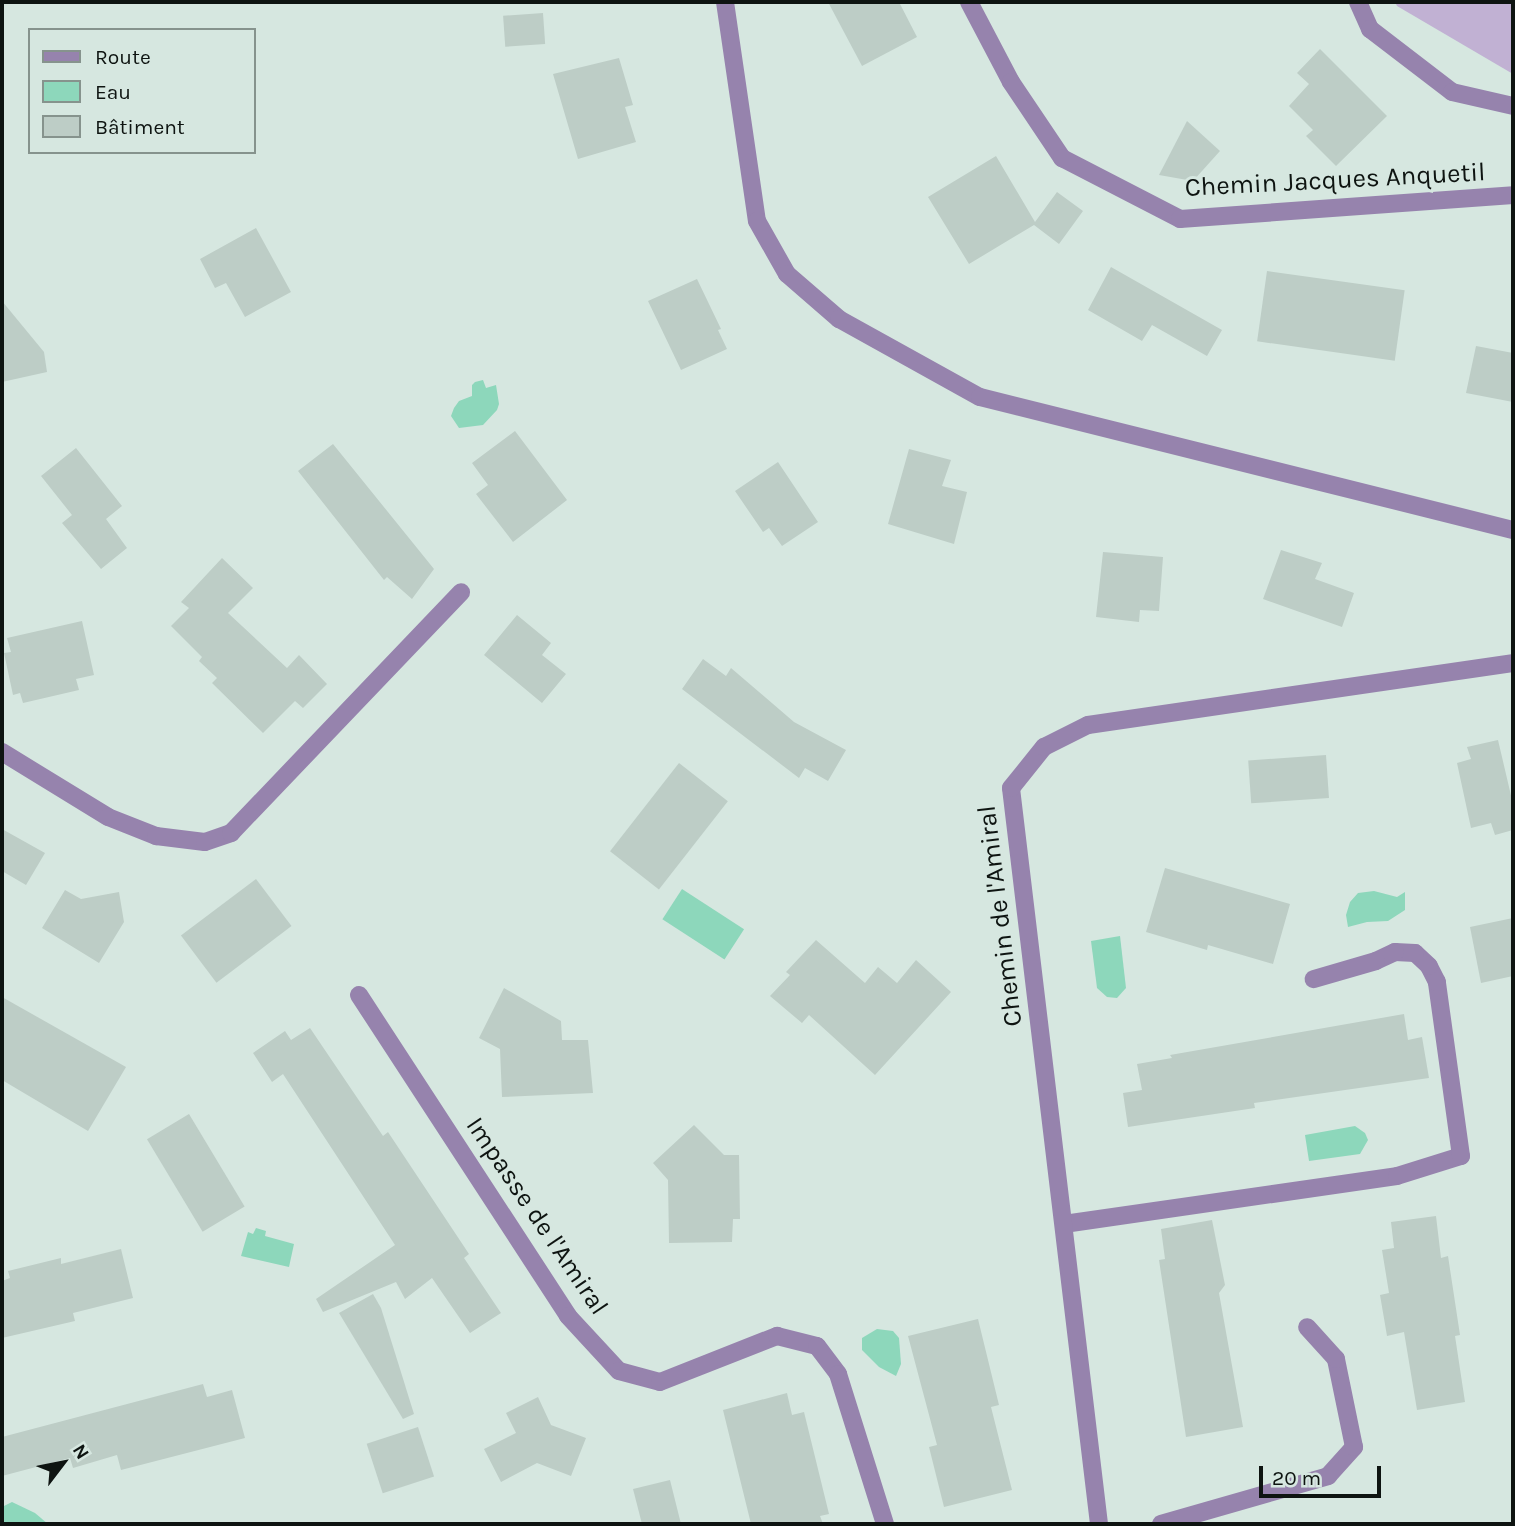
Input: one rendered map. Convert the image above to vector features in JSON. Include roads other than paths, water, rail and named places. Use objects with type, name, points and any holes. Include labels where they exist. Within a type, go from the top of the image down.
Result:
[{"type":"street","points":[[725,2],[757,221],[787,274],[839,319],[980,397],[1513,530]]},
{"type":"street","name":"Chemin Jacques Anquetil","points":[[969,2],[1011,82],[1062,158],[1180,219],[1513,195]]},
{"type":"street","points":[[1358,2],[1370,29],[1452,92],[1513,106]]},
{"type":"street","points":[[2,752],[108,817],[156,836],[205,842],[231,833],[461,592]]},
{"type":"street","name":"Chemin de l'Amiral","points":[[1099,1524],[1011,788],[1044,747],[1088,725],[1513,663]]},
{"type":"street","points":[[1064,1224],[1397,1176],[1461,1156],[1437,982],[1429,966],[1415,953],[1395,952],[1376,961],[1314,979]]},
{"type":"street","name":"Impasse de l'Amiral","points":[[359,995],[568,1316],[619,1371],[660,1382],[777,1336],[817,1346],[838,1374],[885,1524]]},
{"type":"street","points":[[1161,1524],[1328,1476],[1354,1447],[1336,1359],[1307,1327]]},
{"type":"water","points":[[483,380],[486,388],[496,385],[499,404],[497,410],[483,425],[459,428],[451,416],[454,408],[459,401],[472,396],[472,385],[475,382]]},
{"type":"water","points":[[682,889],[744,929],[724,959],[662,919]]},
{"type":"water","points":[[1374,891],[1397,897],[1405,892],[1405,910],[1388,921],[1367,922],[1348,927],[1346,915],[1350,902],[1358,893]]},
{"type":"water","points":[[1120,936],[1126,988],[1117,998],[1107,997],[1097,988],[1091,941]]},
{"type":"water","points":[[1355,1126],[1365,1133],[1368,1140],[1360,1154],[1309,1161],[1305,1135]]},
{"type":"water","points":[[256,1228],[266,1231],[265,1236],[294,1244],[289,1267],[241,1256],[248,1232],[253,1234]]},
{"type":"water","points":[[877,1329],[893,1331],[899,1338],[901,1364],[896,1376],[879,1367],[862,1350],[862,1338]]},
{"type":"water","points":[[12,1502],[35,1513],[48,1524],[2,1524],[2,1507]]}]
